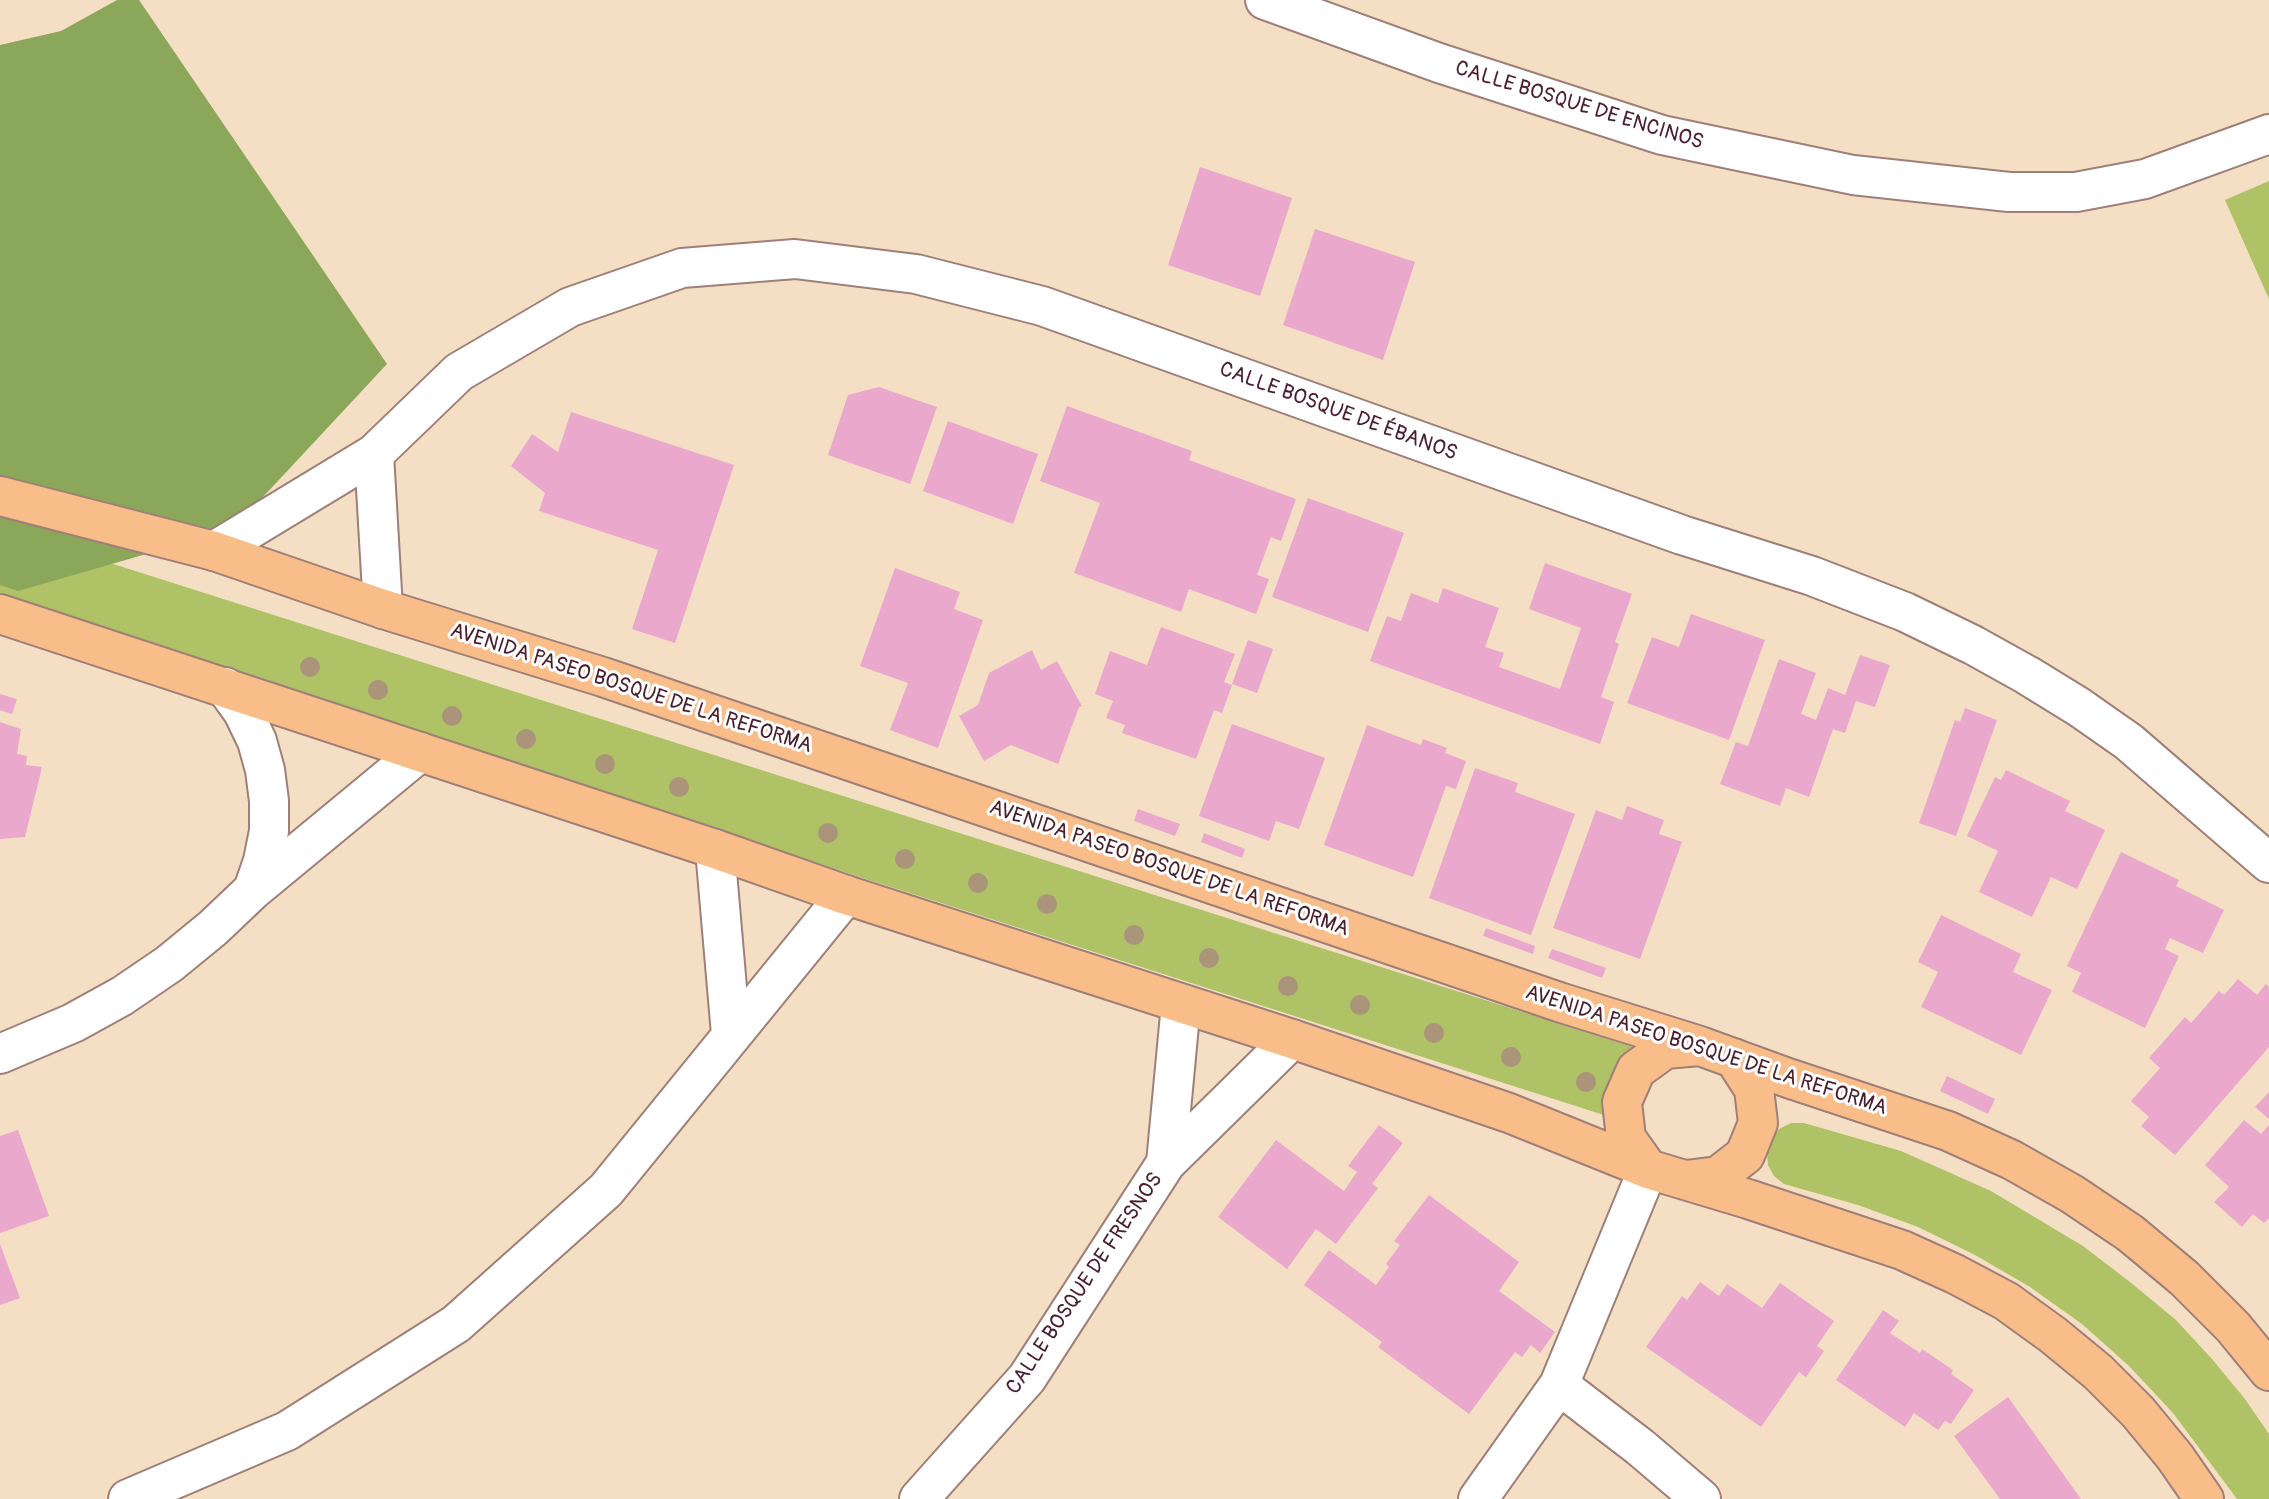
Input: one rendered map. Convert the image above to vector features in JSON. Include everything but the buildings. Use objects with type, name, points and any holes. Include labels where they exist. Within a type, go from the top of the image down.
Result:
[{"type":"main road","name":"AVENIDA PASEO BOSQUE DE LA REFORMA","points":[[0,496],[214,551],[383,609],[603,677],[1559,1002],[1717,1052],[1948,1131],[2012,1160],[2073,1194],[2130,1233],[2183,1278],[2233,1327],[2269,1371]]},
{"type":"main road","points":[[0,614],[715,849],[846,895],[1292,1039],[1509,1112],[1648,1169],[1902,1250],[2006,1301],[2098,1372],[2138,1412],[2175,1457],[2204,1499]]},
{"type":"main road","points":[[1648,1169],[1626,1138],[1622,1102],[1636,1070],[1665,1049],[1717,1052],[1754,1089],[1758,1123],[1745,1155],[1718,1176],[1686,1180]]},
{"type":"street","name":"CALLE BOSQUE DE ENCINOS","points":[[1265,0],[1439,63],[1662,135],[1853,175],[2009,191],[2076,192],[2145,179],[2269,134]]},
{"type":"street","name":"CALLE BOSQUE DE ÉBANOS","points":[[214,551],[374,454],[459,372],[570,307],[682,268],[794,259],[916,274],[1042,306],[1682,535],[1812,576],[1905,612],[1973,645],[2079,707],[2129,743],[2269,863]]},
{"type":"street","points":[[374,454],[383,609]]},
{"type":"street","points":[[225,687],[243,712],[257,741],[270,801],[269,831],[253,890]]},
{"type":"street","points":[[0,1054],[73,1023],[122,996],[169,964],[253,890],[420,752]]},
{"type":"street","points":[[715,849],[731,1034]]},
{"type":"street","points":[[128,1499],[287,1432],[456,1324],[606,1190],[846,895]]},
{"type":"street","name":"CALLE BOSQUE DE FRESNOS","points":[[1166,1163],[1181,1004]]},
{"type":"street","name":"CALLE BOSQUE DE FRESNOS","points":[[919,1499],[1027,1378],[1166,1163],[1292,1039]]},
{"type":"street","points":[[1478,1499],[1559,1385],[1648,1169]]},
{"type":"street","points":[[1559,1385],[1640,1447],[1701,1499]]},
{"type":"green space","points":[[117,0],[139,0],[387,364],[249,512],[188,542],[18,591],[0,585],[0,45],[61,31]]},
{"type":"green space","points":[[2269,181],[2269,299],[2225,200]]},
{"type":"green space","points":[[0,528],[1636,1048],[1607,1116],[0,602]]},
{"type":"green space","points":[[1791,1123],[1804,1123],[1901,1151],[1991,1191],[2083,1246],[2130,1282],[2176,1320],[2212,1359],[2269,1434],[2269,1499],[2237,1499],[2173,1413],[2129,1366],[2082,1324],[2030,1287],[1975,1255],[1918,1227],[1858,1205],[1784,1184],[1774,1176],[1768,1165],[1767,1153],[1770,1140],[1779,1129]]}]
